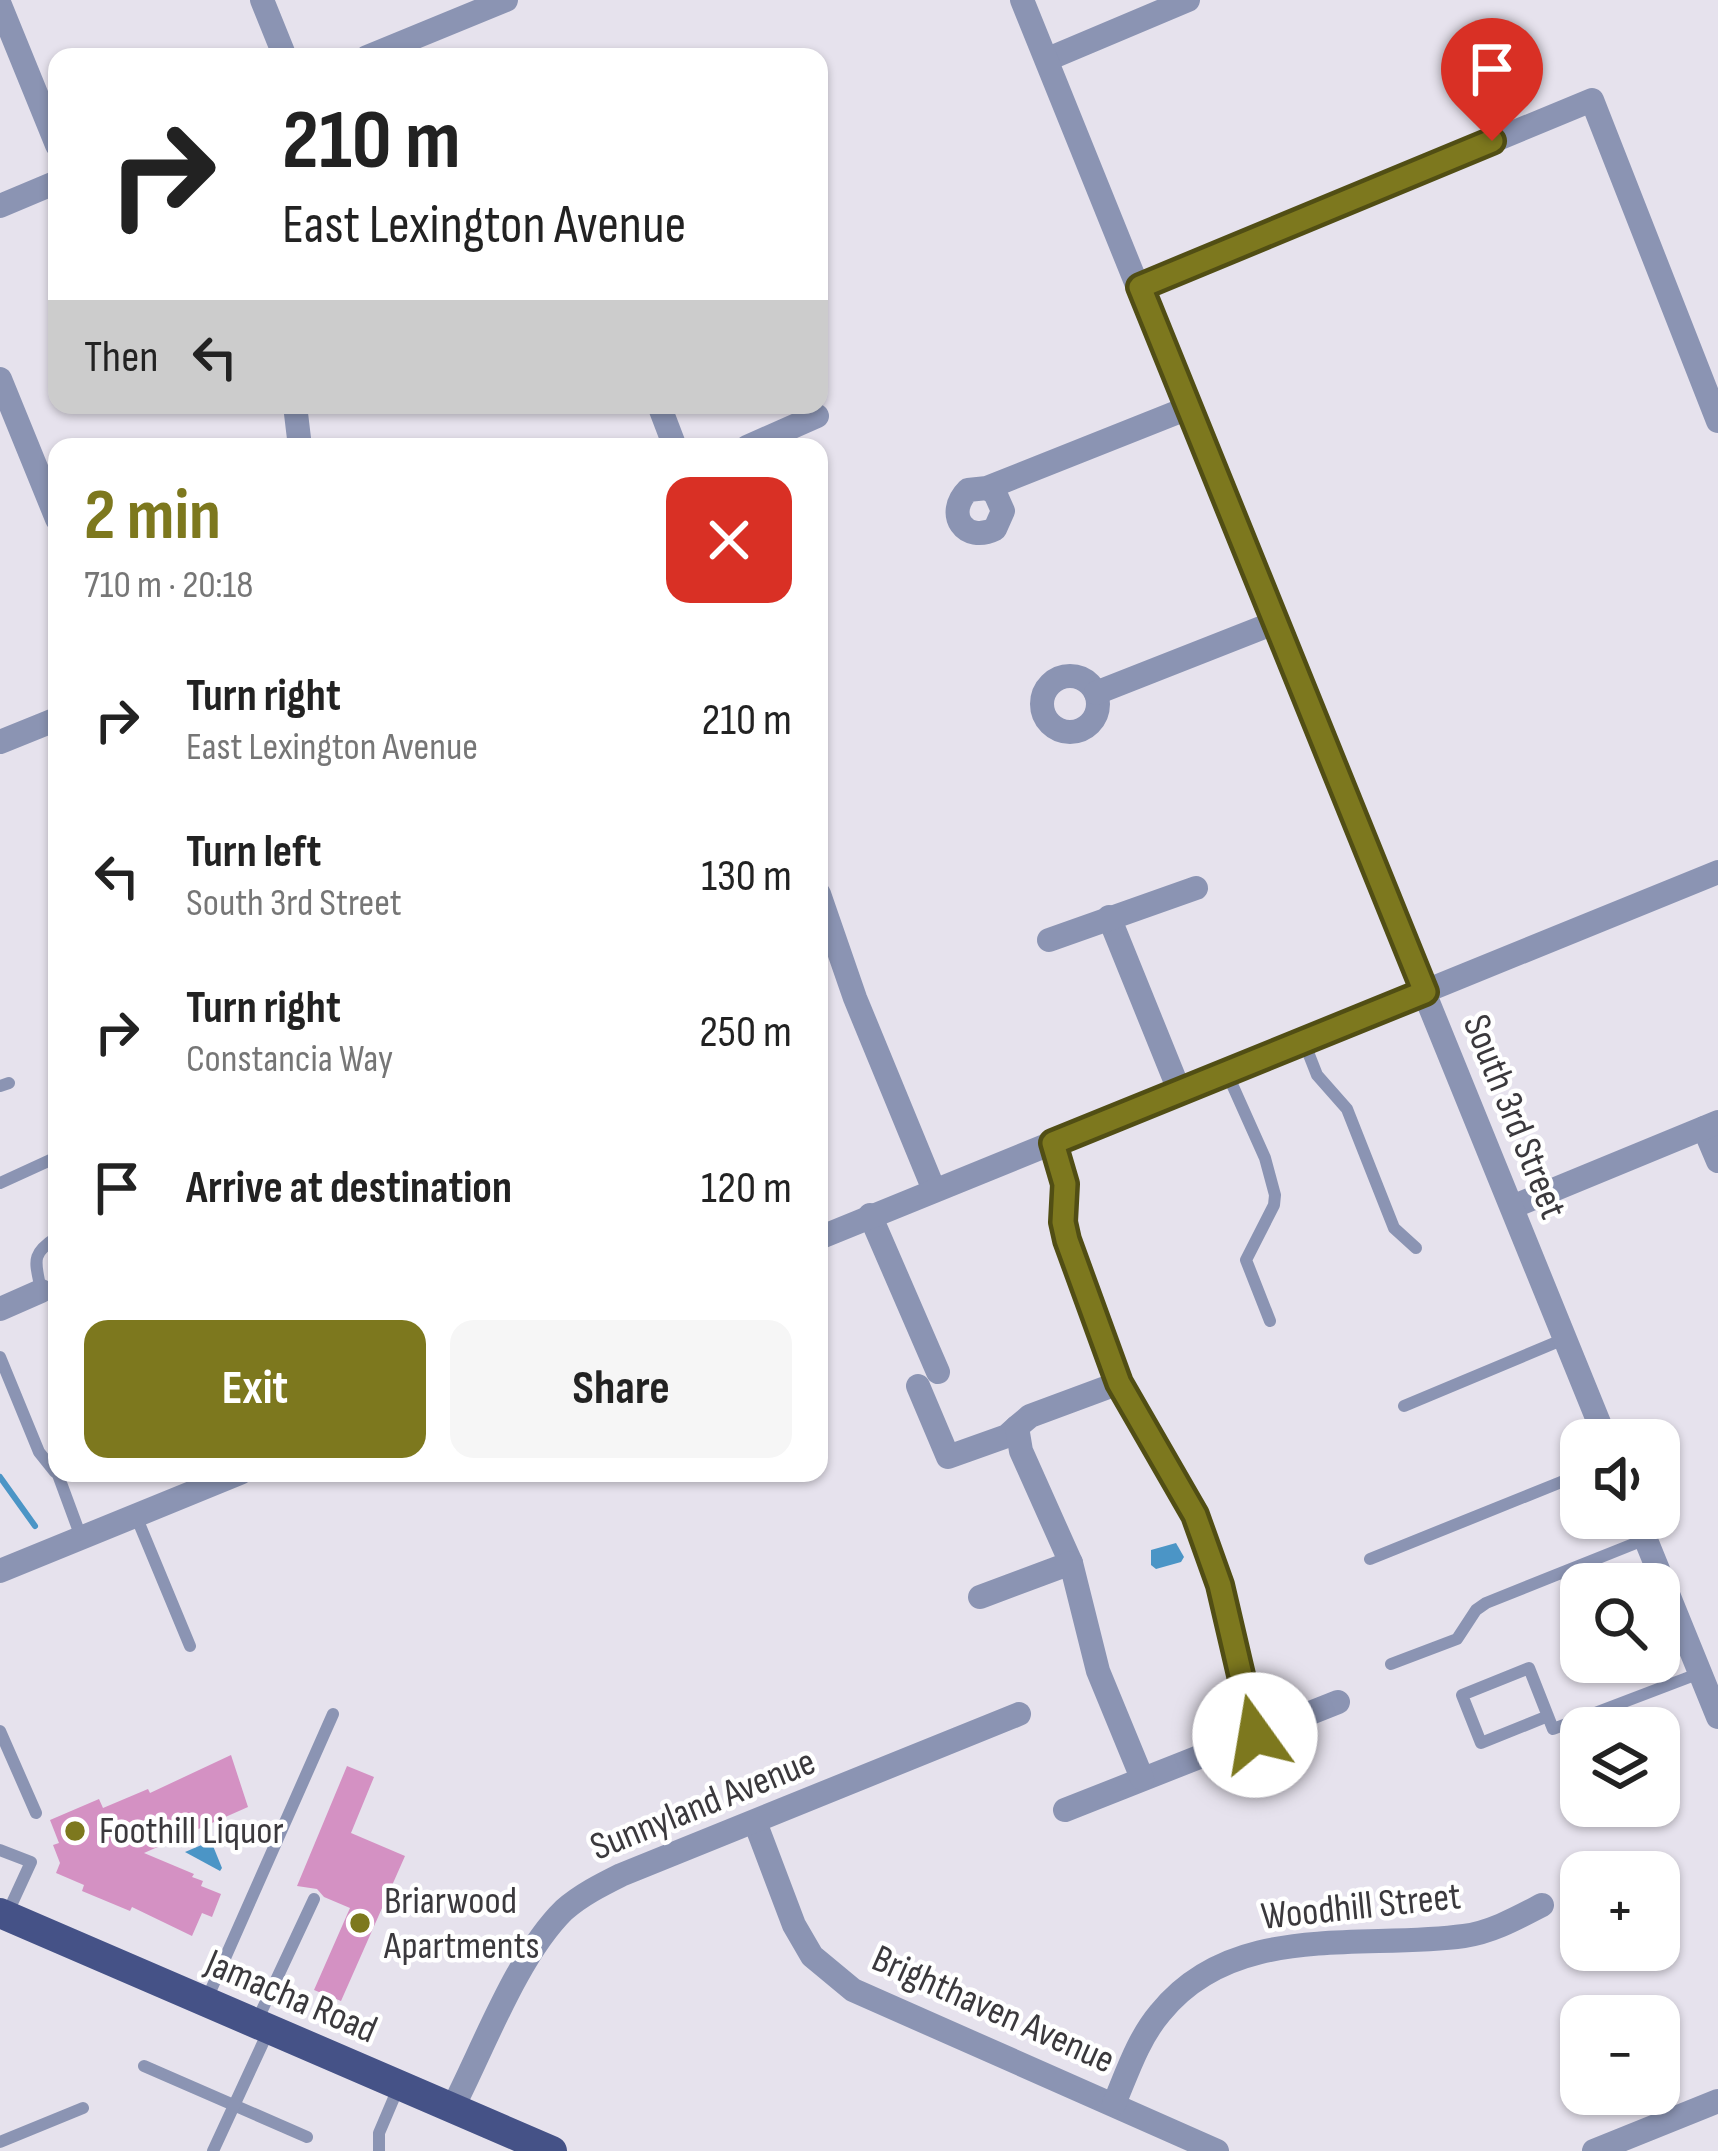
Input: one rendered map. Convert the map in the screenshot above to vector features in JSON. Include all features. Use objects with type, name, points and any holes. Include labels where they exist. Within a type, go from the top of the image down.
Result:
[{"type":"main road","name":"Jamacha Road","points":[[3,1915],[551,2151]]},
{"type":"street","points":[[262,0],[281,48]]},
{"type":"street","points":[[389,48],[506,0]]},
{"type":"street","name":"South 3rd Street","points":[[1022,0],[1597,1419]]},
{"type":"street","points":[[1048,59],[1188,0]]},
{"type":"street","points":[[0,5],[48,123]]},
{"type":"street","points":[[1140,287],[1592,100],[1718,422]]},
{"type":"street","points":[[0,206],[48,186]]},
{"type":"street","points":[[0,379],[48,496]]},
{"type":"street","points":[[987,488],[1188,408]]},
{"type":"street","points":[[767,438],[817,416]]},
{"type":"street","points":[[1096,693],[1273,620]]},
{"type":"street","points":[[0,742],[48,722]]},
{"type":"street","points":[[828,1234],[1718,872]]},
{"type":"street","points":[[1049,940],[1196,888]]},
{"type":"street","points":[[1109,917],[1179,1090]]},
{"type":"street","points":[[828,920],[934,1190]]},
{"type":"street","points":[[1512,1207],[1711,1125],[1718,1161]]},
{"type":"street","points":[[1053,1143],[1065,1184],[1067,1240],[1119,1383],[1195,1515],[1220,1585],[1255,1735]]},
{"type":"street","points":[[870,1216],[928,1378],[948,1457],[1006,1436],[1030,1416],[1119,1383]]},
{"type":"street","points":[[0,1309],[41,1291]]},
{"type":"street","points":[[1017,1427],[1021,1451],[1071,1564],[1098,1671],[1142,1778]]},
{"type":"street","points":[[0,1571],[136,1516],[190,1482]]},
{"type":"street","points":[[1646,1539],[1718,1718]]},
{"type":"street","points":[[980,1597],[1071,1564]]},
{"type":"street","points":[[1065,1810],[1337,1702]]},
{"type":"street","name":"Sunnyland Avenue","points":[[452,2109],[536,1945],[565,1910],[588,1892],[1019,1714]]},
{"type":"street","name":"Brighthaven Avenue","points":[[755,1822],[794,1925],[812,1957],[854,1990],[1217,2151]]},
{"type":"street","name":"Woodhill Street","points":[[1114,2104],[1157,2016],[1184,1988],[1217,1966],[1274,1948],[1465,1936],[1502,1925],[1541,1905]]},
{"type":"street","points":[[1594,2151],[1718,2101]]},
{"type":"lane","points":[[1303,1040],[1317,1075],[1347,1109],[1394,1228],[1416,1248]]},
{"type":"lane","points":[[1226,1072],[1273,1179],[1274,1205],[1246,1260],[1270,1321]]},
{"type":"lane","points":[[0,1183],[48,1161]]},
{"type":"lane","points":[[41,1291],[35,1257],[48,1244]]},
{"type":"lane","points":[[1404,1406],[1565,1339]]},
{"type":"lane","points":[[0,1357],[39,1452],[48,1463]]},
{"type":"lane","points":[[60,1482],[81,1538]]},
{"type":"lane","points":[[1370,1558],[1560,1482]]},
{"type":"lane","points":[[136,1516],[190,1646]]},
{"type":"lane","points":[[1391,1664],[1457,1639],[1476,1610],[1619,1539]]},
{"type":"lane","points":[[1548,1716],[1481,1743],[1462,1695],[1528,1668],[1548,1716],[1553,1729],[1700,1672]]},
{"type":"lane","points":[[205,2002],[333,1714]]},
{"type":"lane","points":[[0,1731],[35,1813]]},
{"type":"lane","points":[[0,1850],[31,1862],[3,1915]]},
{"type":"lane","points":[[213,2151],[314,1899]]},
{"type":"lane","points":[[144,2066],[307,2137]]},
{"type":"lane","points":[[379,2151],[379,2132],[399,2086]]},
{"type":"lane","points":[[0,2142],[83,2108]]},
{"type":"water","points":[[1176,1543],[1184,1557],[1181,1562],[1156,1569],[1151,1565],[1151,1550]]},
{"type":"water","points":[[211,1841],[222,1868],[220,1871],[185,1852]]},
{"type":"building","points":[[231,1755],[248,1807],[144,1853],[194,1874],[203,1881],[201,1886],[221,1894],[212,1917],[202,1913],[192,1936],[132,1907],[130,1911],[82,1891],[84,1885],[56,1873],[60,1863],[53,1845],[59,1843],[50,1820],[99,1799],[103,1808],[148,1789],[150,1793]]},
{"type":"building","points":[[347,1766],[374,1777],[351,1833],[405,1856],[341,2001],[314,1990],[350,1908],[317,1889],[297,1886]]},
{"type":"waterway","points":[[0,1477],[35,1526]]},
{"type":"place","name":"Foothill Liquor","points":[[75,1831]]},
{"type":"place","name":"Briarwood Apartments","points":[[360,1923]]},
{"type":"route","points":[[1255,1735],[1220,1585],[1195,1515],[1119,1383],[1067,1240],[1065,1184],[1053,1143],[1425,992],[1140,287],[1492,141]]}]
